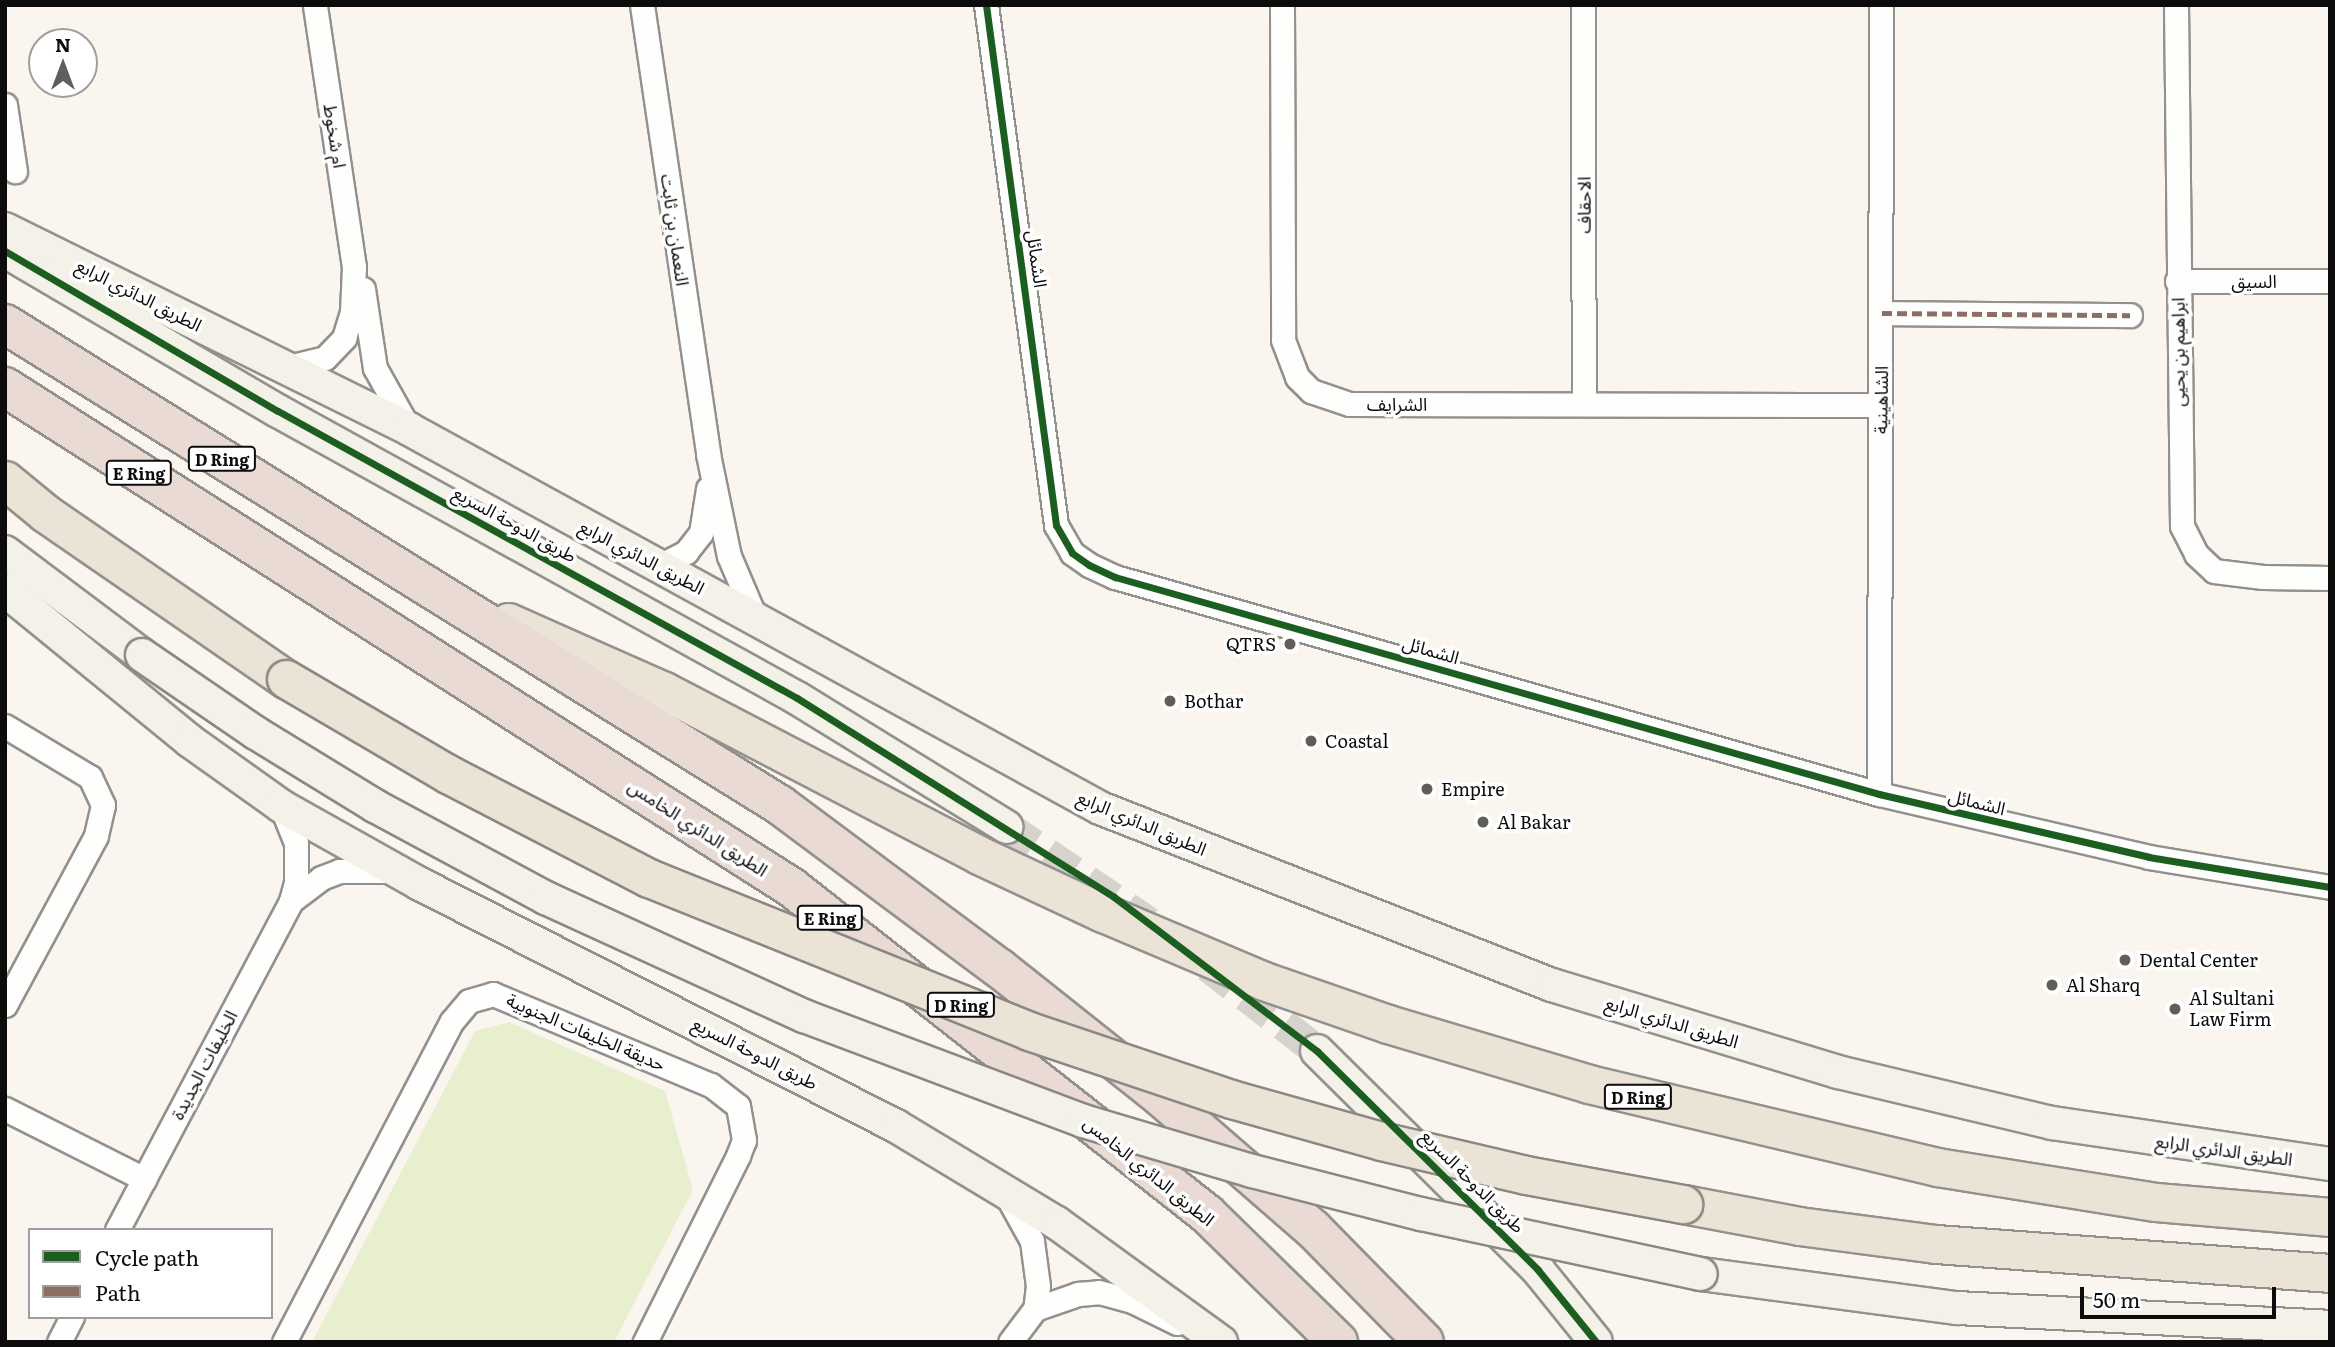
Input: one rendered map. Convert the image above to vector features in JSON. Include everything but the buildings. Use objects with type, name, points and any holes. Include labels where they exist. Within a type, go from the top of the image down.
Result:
[{"type":"highway","name":"D Ring","points":[[5,324],[440,592]]},
{"type":"highway","name":"الطريق الدائري الخامس","points":[[5,387],[791,887],[1207,1214],[1338,1342]]},
{"type":"highway","points":[[440,592],[780,805],[999,968],[1161,1097],[1293,1212],[1424,1342]]},
{"type":"main road","name":"الطريق الدائري الرابع","points":[[5,229],[409,429],[1100,808],[1552,985],[1838,1072],[1980,1108],[2125,1136],[2330,1164]]},
{"type":"main road","name":"طريق الدوحة السريع","points":[[5,251],[278,411],[797,698],[1007,827]]},
{"type":"main road","name":"D Ring","points":[[5,480],[46,513],[286,679],[448,774],[649,878],[855,965],[1029,1031],[1231,1099],[1381,1141],[1526,1175],[1799,1226],[1936,1244],[2330,1273]]},
{"type":"main road","points":[[5,552],[142,655],[256,733],[375,806],[546,898],[804,1016],[1083,1121],[1252,1171],[1421,1214],[1701,1274],[1957,1308],[2330,1327]]},
{"type":"main road","name":"طريق الدوحة السريع","points":[[5,590],[179,733],[281,806],[396,872],[742,1044],[996,1184],[1148,1285],[1220,1342]]},
{"type":"main road","name":"D Ring","points":[[440,592],[664,691],[979,855],[1103,913],[1264,981],[1388,1024],[1589,1084],[1937,1167],[2156,1202],[2330,1217]]},
{"type":"main road","name":"طريق الدوحة السريع","points":[[1317,1051],[1529,1260],[1596,1342]]},
{"type":"street","name":"ام شخوط","points":[[284,368],[325,358],[344,338],[352,312],[354,267],[315,5]]},
{"type":"street","name":"النعمان بن ثابت","points":[[642,5],[708,454],[729,556],[755,617]]},
{"type":"street","name":"الشمائل","points":[[986,5],[1056,525],[1072,553],[1115,577],[1879,794],[2149,857],[2330,887]]},
{"type":"street","name":"الشرايف","points":[[1282,5],[1283,340],[1297,377],[1311,391],[1349,404],[1880,405]]},
{"type":"street","name":"الاحقاف","points":[[1583,5],[1584,404]]},
{"type":"street","name":"الشاهينية","points":[[1879,794],[1881,5]]},
{"type":"street","name":"ابراهيم بن يحيى","points":[[2176,5],[2178,489],[2182,526],[2196,554],[2214,571],[2233,576],[2330,578]]},
{"type":"street","points":[[5,105],[15,171]]},
{"type":"street","name":"ام شخوط","points":[[354,267],[364,291],[376,368],[409,429]]},
{"type":"street","name":"السيق","points":[[2177,281],[2330,281]]},
{"type":"street","points":[[1882,313],[2130,315]]},
{"type":"street","name":"النعمان بن ثابت","points":[[657,567],[686,552],[701,533],[708,508],[708,454]]},
{"type":"street","points":[[5,726],[90,777],[103,806],[96,836],[5,1005]]},
{"type":"street","name":"الخليفات الجديدة","points":[[118,1228],[291,901],[298,862],[293,833],[281,806]]},
{"type":"street","name":"الخليفات الجديدة","points":[[291,901],[321,878],[339,871],[358,867],[396,872]]},
{"type":"street","name":"حديقة الخليفات الجنوبية","points":[[284,1342],[452,1020],[469,1001],[493,994],[711,1085],[738,1106],[744,1140],[738,1156],[645,1342]]},
{"type":"street","points":[[5,1109],[144,1179]]},
{"type":"street","points":[[996,1184],[1012,1200],[1032,1241],[1038,1286],[1035,1309],[1010,1342]]},
{"type":"street","points":[[1035,1309],[1078,1294],[1099,1292],[1132,1301],[1214,1342]]},
{"type":"street","points":[[59,1342],[71,1319]]},
{"type":"green space","points":[[509,1022],[665,1091],[693,1190],[614,1342],[312,1342],[475,1031]]},
{"type":"tunnel","points":[[1007,827],[1149,923]]},
{"type":"tunnel","points":[[1208,966],[1317,1051]]},
{"type":"marked path","points":[[1882,313],[2130,315]]},
{"type":"cycle path","points":[[986,5],[1056,525],[1072,553],[1089,565],[1115,577],[1879,794],[2149,857],[2330,887]]},
{"type":"cycle path","points":[[5,251],[278,411],[797,698],[1114,897],[1317,1051],[1538,1270],[1596,1342]]},
{"type":"place","name":"QTRS","points":[[1290,644]]},
{"type":"place","name":"Bothar","points":[[1170,701]]},
{"type":"place","name":"Coastal","points":[[1311,741]]},
{"type":"place","name":"Empire","points":[[1427,789]]},
{"type":"place","name":"Al Bakar","points":[[1483,822]]},
{"type":"place","name":"Dental Center","points":[[2125,960]]},
{"type":"place","name":"Al Sharq","points":[[2052,985]]},
{"type":"place","name":"Al Sultani Law Firm","points":[[2175,1009]]}]
